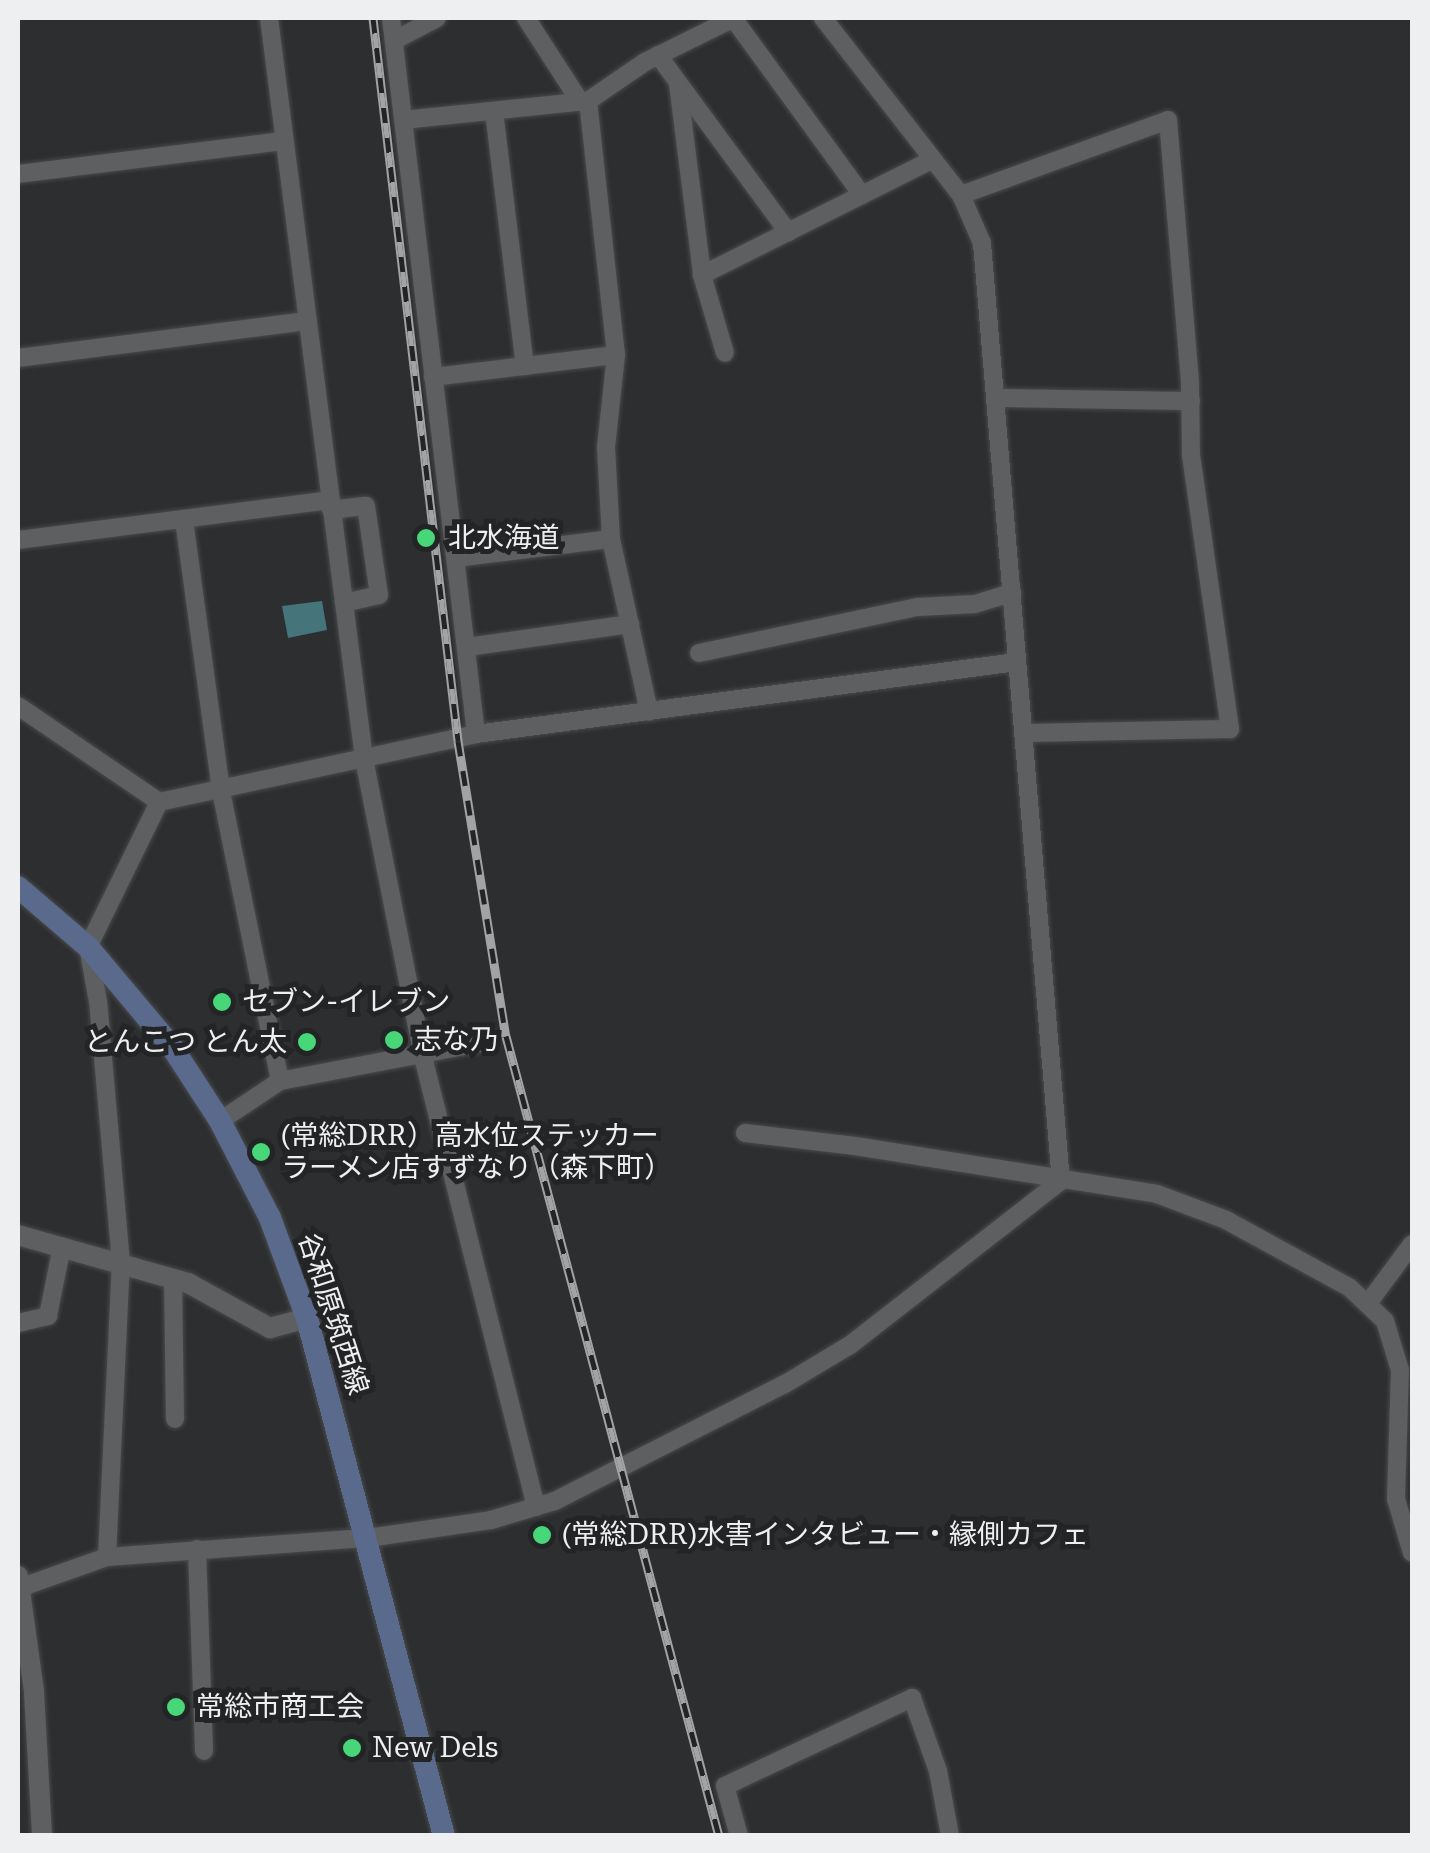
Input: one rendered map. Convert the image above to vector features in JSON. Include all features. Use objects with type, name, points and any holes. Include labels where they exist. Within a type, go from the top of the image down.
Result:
[{"type":"main road","name":"谷和原筑西線","points":[[18,887],[88,947],[172,1047],[220,1121],[270,1218],[308,1318],[444,1836]]},
{"type":"street","points":[[268,18],[364,759],[422,1052],[536,1507]]},
{"type":"street","points":[[391,18],[476,734]]},
{"type":"street","points":[[394,40],[437,18]]},
{"type":"street","points":[[526,18],[584,100],[616,355],[606,447],[611,539],[649,712]]},
{"type":"street","points":[[403,120],[584,100],[658,55],[734,18],[862,195]]},
{"type":"street","points":[[823,18],[930,161],[961,196],[982,243],[1061,1180]]},
{"type":"street","points":[[658,55],[788,232]]},
{"type":"street","points":[[678,84],[702,275],[725,352]]},
{"type":"street","points":[[494,111],[525,366]]},
{"type":"street","points":[[961,196],[1168,120],[1191,401],[1191,455],[1230,729],[1023,733]]},
{"type":"street","points":[[18,174],[284,141]]},
{"type":"street","points":[[702,275],[930,161]]},
{"type":"street","points":[[18,358],[308,321]]},
{"type":"street","points":[[434,376],[616,355]]},
{"type":"street","points":[[995,398],[1191,401]]},
{"type":"street","points":[[18,540],[331,505],[366,506],[379,595],[344,603]]},
{"type":"street","points":[[184,520],[221,791],[280,1080]]},
{"type":"street","points":[[456,558],[611,539]]},
{"type":"street","points":[[699,653],[918,607],[975,604],[1012,594]]},
{"type":"street","points":[[466,647],[630,624]]},
{"type":"street","points":[[18,706],[159,802],[476,734],[1016,662]]},
{"type":"street","points":[[107,1557],[121,1262],[110,1177],[98,1002],[88,947],[159,802]]},
{"type":"street","points":[[220,1121],[280,1080],[489,1041]]},
{"type":"street","points":[[745,1134],[856,1146],[1157,1194],[1192,1205],[1350,1288],[1384,1321],[1400,1370],[1396,1499],[1412,1552]]},
{"type":"street","points":[[42,1836],[34,1692],[20,1582],[107,1557],[368,1538],[492,1520],[536,1507],[785,1384],[850,1345],[1061,1180]]},
{"type":"street","points":[[18,1235],[173,1278],[270,1328],[308,1318]]},
{"type":"street","points":[[1368,1302],[1412,1244]]},
{"type":"street","points":[[18,1323],[48,1316],[62,1246]]},
{"type":"street","points":[[173,1278],[175,1419]]},
{"type":"street","points":[[197,1549],[204,1751]]},
{"type":"street","points":[[738,1836],[725,1786],[912,1698],[938,1771],[950,1836]]},
{"type":"water","points":[[322,601],[327,630],[288,638],[282,606]]},
{"type":"railway","points":[[373,18],[458,741],[506,1036],[719,1836]]},
{"type":"place","name":"北水海道","points":[[426,538]]},
{"type":"place","name":"セブン-イレブン","points":[[222,1002]]},
{"type":"place","name":"志な乃","points":[[394,1040]]},
{"type":"place","name":"とんこつ とん太","points":[[307,1042]]},
{"type":"place","name":"(常総DRR）高水位ステッカー ラーメン店すずなり（森下町）","points":[[261,1152]]},
{"type":"place","name":"(常総DRR)水害インタビュー・縁側カフェ","points":[[542,1535]]},
{"type":"place","name":"常総市商工会","points":[[176,1707]]},
{"type":"place","name":"New Dels","points":[[352,1748]]}]
